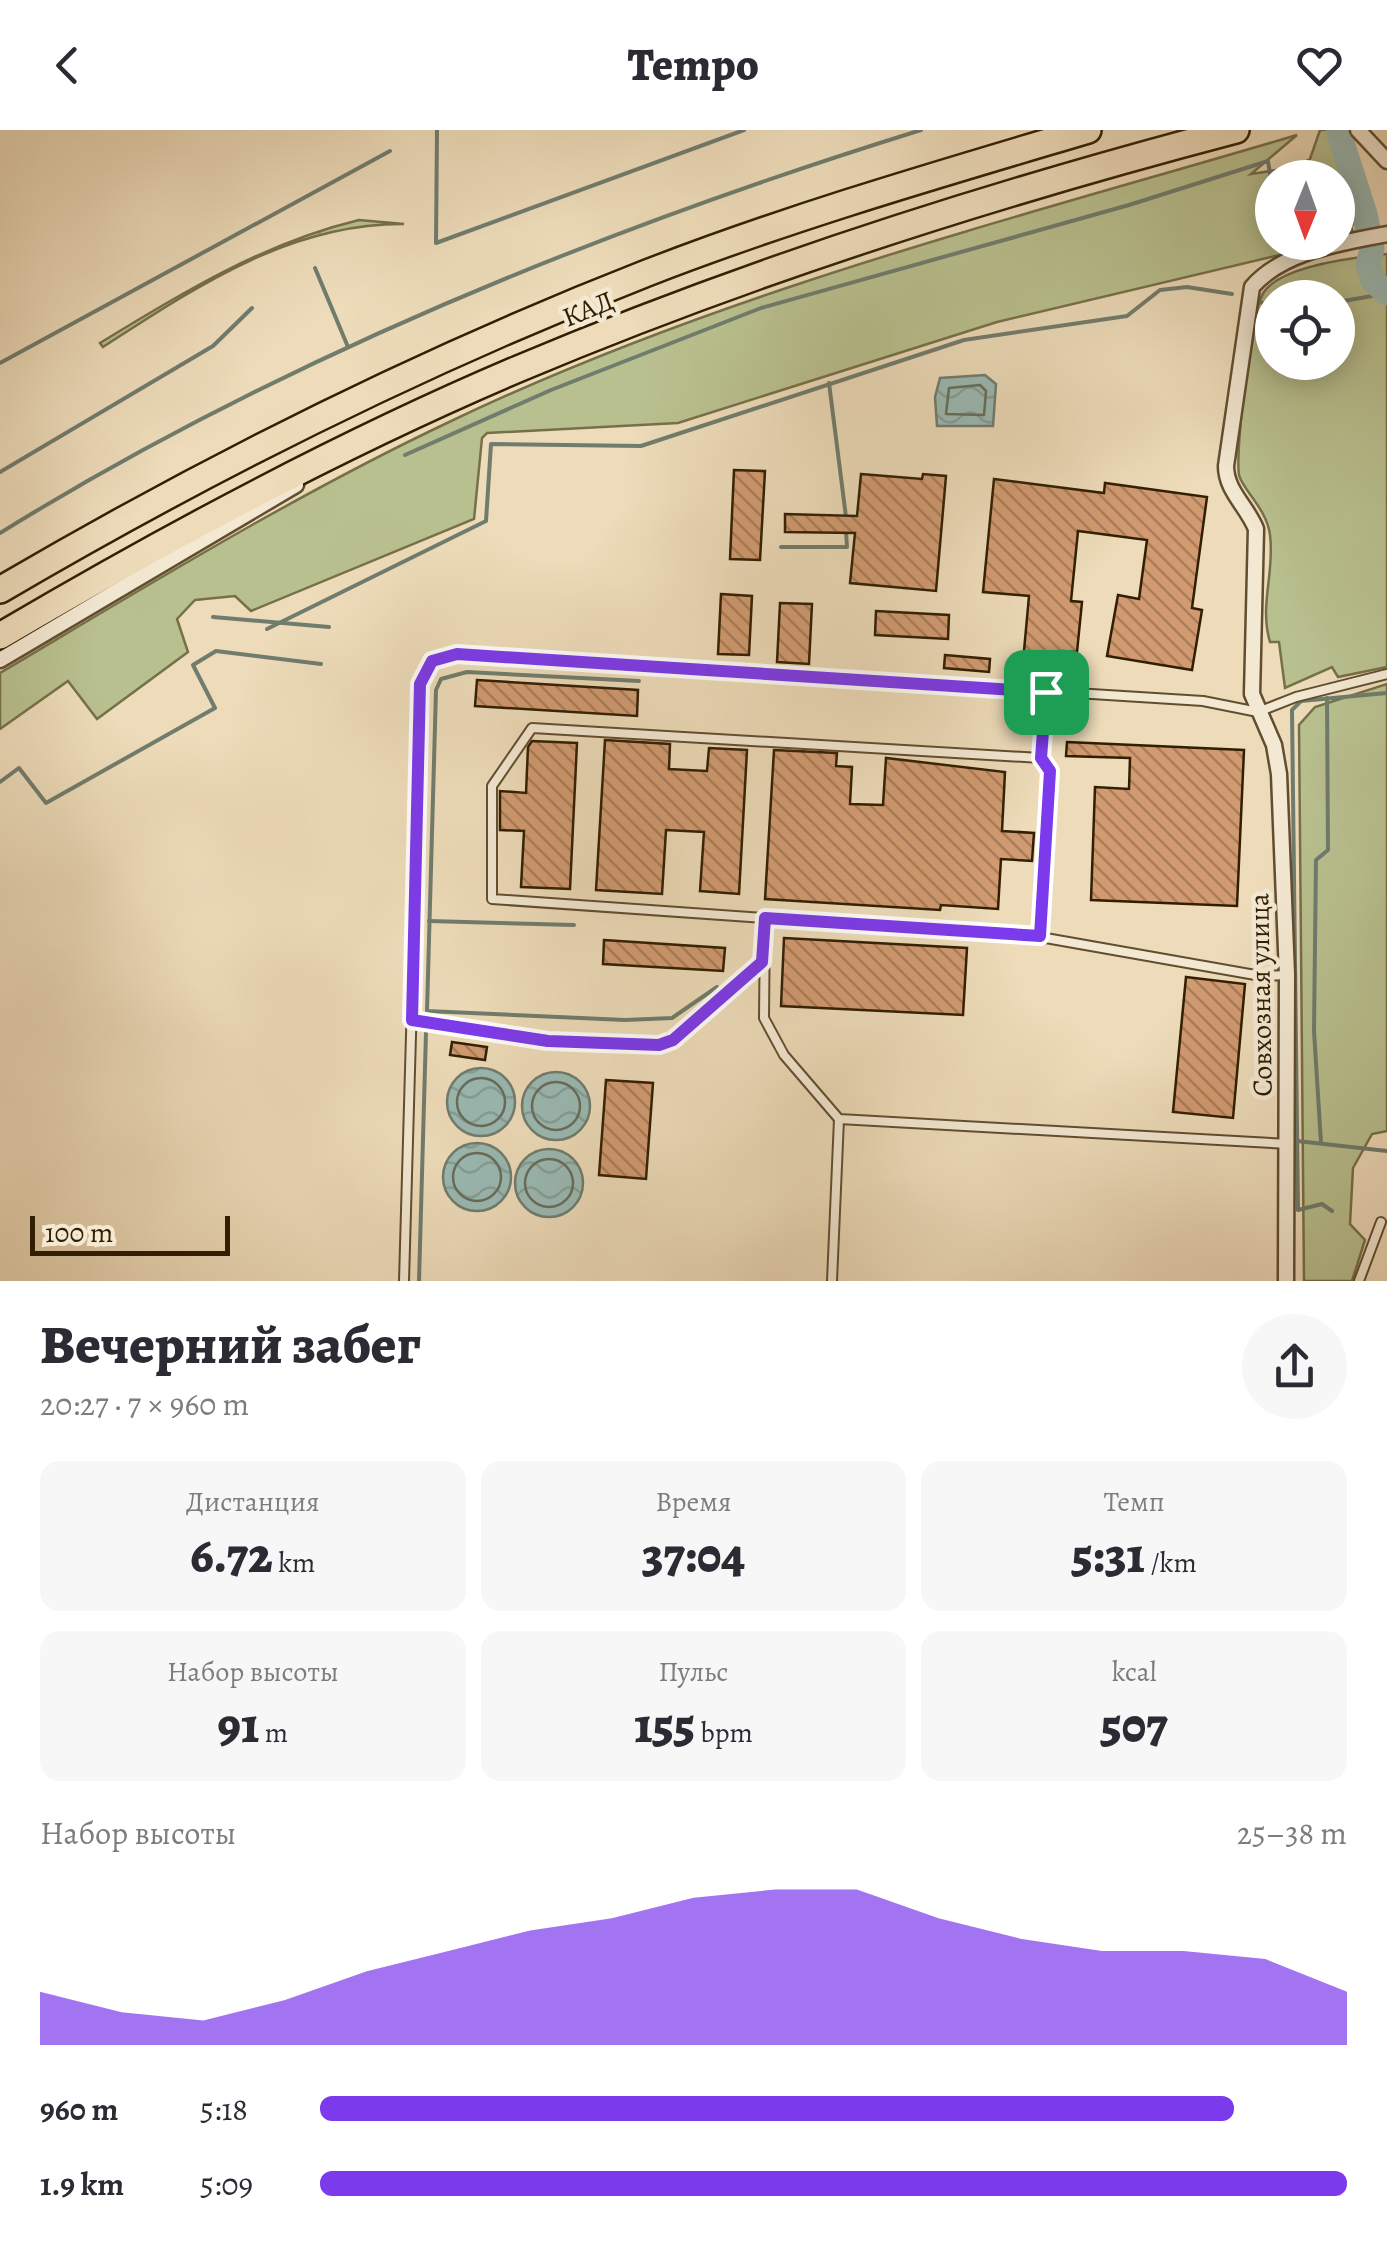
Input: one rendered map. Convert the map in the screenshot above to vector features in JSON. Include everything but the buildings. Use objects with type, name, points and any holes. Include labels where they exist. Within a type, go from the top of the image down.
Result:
[{"type":"highway","name":"КАД","points":[[0,590],[266,442],[501,333],[767,229],[1088,130]]},
{"type":"highway","name":"КАД","points":[[0,636],[191,527],[386,428],[518,369],[790,264],[923,220],[1236,130]]},
{"type":"street","points":[[1358,130],[1387,161]]},
{"type":"street","name":"Совхозная улица","points":[[1286,1281],[1287,975],[1279,774],[1274,744],[1258,712],[1250,676],[1256,529],[1226,478],[1252,287],[1267,270],[1355,240],[1385,235]]},
{"type":"street","points":[[0,660],[231,527],[386,428]]},
{"type":"lane","points":[[404,1281],[420,684],[432,661],[457,654],[1203,702],[1258,712],[1296,697],[1387,674]]},
{"type":"lane","points":[[1040,936],[1050,771],[1041,758],[1046,692]]},
{"type":"lane","points":[[1041,758],[532,728],[492,786],[492,899],[1040,936],[1261,976],[1287,975]]},
{"type":"lane","points":[[765,918],[764,1018],[784,1055],[839,1119],[832,1281]]},
{"type":"lane","points":[[412,1020],[548,1041],[659,1045],[673,1040],[762,962]]},
{"type":"lane","points":[[839,1119],[1289,1144]]},
{"type":"lane","points":[[1359,1281],[1381,1222]]},
{"type":"green space","points":[[1320,130],[1333,130],[1341,160],[1310,159]]},
{"type":"green space","points":[[1297,135],[1268,160],[1255,160],[1251,174],[1255,173],[1255,260],[1258,260],[997,322],[678,423],[487,433],[482,438],[474,519],[251,611],[235,596],[195,600],[177,619],[188,652],[97,719],[68,681],[0,729],[0,673],[277,511],[447,423],[550,377],[654,335],[866,262]]},
{"type":"green space","points":[[359,220],[404,224],[322,234],[283,247],[209,281],[103,347],[100,343],[193,288],[257,256]]},
{"type":"green space","points":[[1387,254],[1387,667],[1338,677],[1332,667],[1285,688],[1279,642],[1270,642],[1267,628],[1270,535],[1239,475],[1249,351],[1255,321],[1255,380],[1355,380],[1355,280],[1278,280],[1303,269]]},
{"type":"green space","points":[[1387,684],[1387,1131],[1372,1134],[1353,1168],[1350,1224],[1365,1240],[1352,1281],[1304,1281],[1299,725],[1315,707]]},
{"type":"water","points":[[985,375],[996,384],[993,426],[937,426],[935,397],[940,378]]},
{"type":"water","points":[[481,1068],[505,1078],[515,1102],[505,1126],[481,1136],[457,1126],[447,1102],[457,1078]]},
{"type":"water","points":[[556,1072],[580,1082],[590,1106],[580,1130],[556,1140],[532,1130],[522,1106],[532,1082]]},
{"type":"water","points":[[477,1143],[501,1153],[511,1177],[501,1201],[477,1211],[453,1201],[443,1177],[453,1153]]},
{"type":"water","points":[[549,1149],[573,1159],[583,1183],[573,1207],[549,1217],[525,1207],[515,1183],[525,1159]]},
{"type":"waterway","points":[[437,130],[436,243],[744,130]]},
{"type":"waterway","points":[[0,533],[219,410],[448,303],[683,210],[921,130]]},
{"type":"waterway","points":[[1338,130],[1365,214],[1372,249],[1368,265],[1373,281],[1387,293]]},
{"type":"waterway","points":[[0,363],[390,151]]},
{"type":"waterway","points":[[405,455],[551,390],[761,308],[1129,205],[1255,165]]},
{"type":"waterway","points":[[315,268],[348,347]]},
{"type":"waterway","points":[[267,629],[486,521],[491,444],[641,446],[964,340],[1127,316],[1160,290],[1187,287],[1232,294]]},
{"type":"waterway","points":[[1355,299],[1383,294]]},
{"type":"waterway","points":[[0,472],[213,346],[252,308]]},
{"type":"waterway","points":[[829,383],[846,517]]},
{"type":"waterway","points":[[781,547],[847,547],[846,531]]},
{"type":"waterway","points":[[213,617],[329,627]]},
{"type":"waterway","points":[[0,782],[19,768],[46,803],[215,708],[193,665],[216,651],[321,664]]},
{"type":"waterway","points":[[639,681],[467,672],[441,679],[436,690],[427,1011],[625,1020],[672,1018],[717,987]]},
{"type":"waterway","points":[[1332,1211],[1322,1204],[1298,1210],[1292,710],[1301,701],[1387,693]]},
{"type":"waterway","points":[[1321,1143],[1314,1031],[1316,860],[1328,850],[1327,698]]},
{"type":"waterway","points":[[429,921],[574,925]]},
{"type":"waterway","points":[[419,1281],[426,1032]]},
{"type":"waterway","points":[[1297,1141],[1387,1151]]},
{"type":"route","points":[[457,654],[1046,692],[1041,758],[1050,771],[1040,936],[765,918],[762,962],[673,1040],[659,1045],[548,1041],[412,1020],[420,684],[432,661],[457,654]]}]
